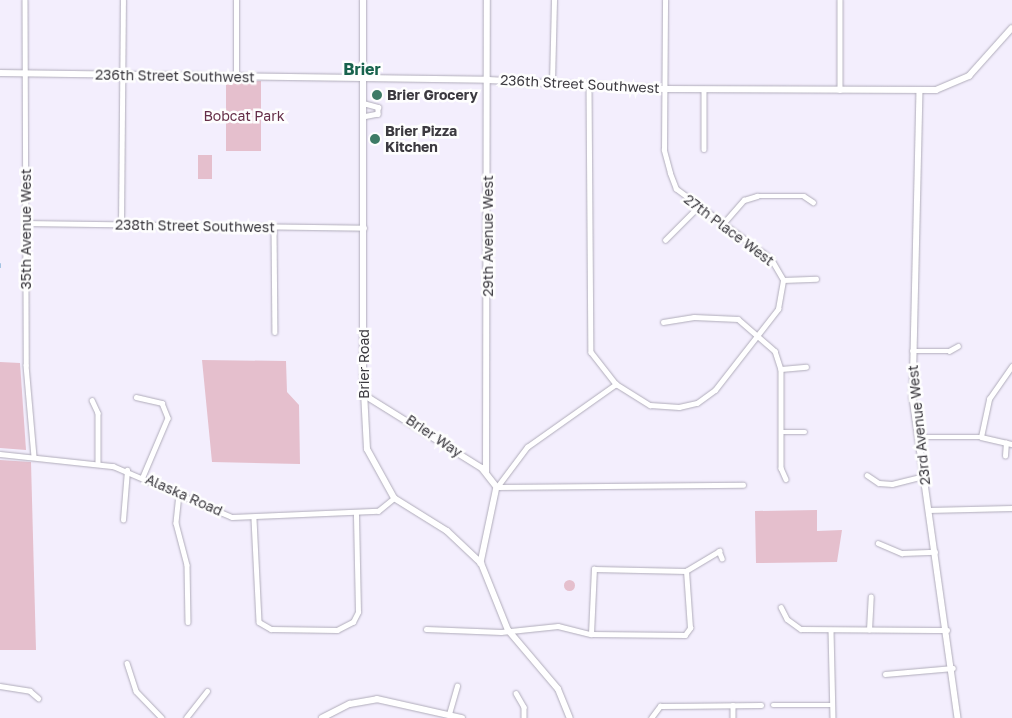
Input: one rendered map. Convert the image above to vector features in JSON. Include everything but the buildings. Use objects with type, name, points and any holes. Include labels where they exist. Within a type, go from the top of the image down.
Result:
[{"type":"main road","name":"Brier Road","points":[[364,0],[363,394],[367,449],[394,498],[448,531],[481,563],[508,630],[533,662],[558,689],[570,718]]},
{"type":"street","name":"35th Avenue West","points":[[25,0],[26,365],[34,457]]},
{"type":"street","points":[[122,224],[123,0]]},
{"type":"street","points":[[236,0],[236,77]]},
{"type":"street","name":"29th Avenue West","points":[[486,472],[488,0]]},
{"type":"street","points":[[552,82],[554,0]]},
{"type":"street","name":"27th Place West","points":[[589,83],[588,340],[595,362],[616,384],[650,404],[679,407],[697,403],[714,390],[778,309],[783,280],[771,259],[696,208],[676,189],[667,168],[664,89],[665,0]]},
{"type":"street","points":[[840,0],[840,90]]},
{"type":"street","name":"236th Street Southwest","points":[[0,73],[363,80],[488,80],[589,83],[704,90],[920,90],[960,83],[1012,28]]},
{"type":"street","points":[[704,90],[704,148]]},
{"type":"street","name":"23rd Avenue West","points":[[920,90],[920,267],[912,351],[917,437],[953,668],[958,718]]},
{"type":"street","points":[[363,103],[378,108],[378,114],[363,117]]},
{"type":"street","points":[[722,225],[744,200],[757,196],[804,196],[813,202]]},
{"type":"street","points":[[665,240],[696,208]]},
{"type":"street","name":"238th Street Southwest","points":[[26,223],[364,228]]},
{"type":"street","points":[[274,227],[275,332]]},
{"type":"street","points":[[783,280],[816,279]]},
{"type":"street","points":[[663,322],[721,316],[738,319],[759,333],[775,351],[781,369],[781,432],[786,479]]},
{"type":"street","points":[[912,351],[949,352],[958,346]]},
{"type":"street","points":[[981,437],[989,399],[1012,366]]},
{"type":"street","points":[[781,369],[806,367]]},
{"type":"street","points":[[481,563],[497,487],[527,447],[616,384]]},
{"type":"street","name":"Brier Way","points":[[363,394],[486,472],[497,487]]},
{"type":"street","points":[[136,397],[162,403],[168,418],[144,476]]},
{"type":"street","points":[[92,400],[97,407],[98,463]]},
{"type":"street","points":[[781,432],[805,432]]},
{"type":"street","points":[[917,437],[981,437],[1012,444]]},
{"type":"street","points":[[1005,456],[1006,443]]},
{"type":"street","name":"Alaska Road","points":[[0,454],[98,463],[127,470],[144,476],[208,509],[254,519],[378,511],[394,498]]},
{"type":"street","points":[[124,520],[127,470]]},
{"type":"street","points":[[867,475],[879,483],[892,484],[923,476]]},
{"type":"street","points":[[497,487],[743,485]]},
{"type":"street","points":[[179,494],[176,523],[187,565],[188,622]]},
{"type":"street","points":[[928,510],[1012,508]]},
{"type":"street","points":[[254,519],[259,622],[271,628],[347,627],[358,612],[356,513]]},
{"type":"street","points":[[878,543],[902,553],[934,552]]},
{"type":"street","points":[[591,634],[594,570],[686,571],[719,551],[722,558]]},
{"type":"street","points":[[426,629],[508,630],[558,626],[591,634],[688,632],[686,571]]},
{"type":"street","points":[[869,630],[870,597]]},
{"type":"street","points":[[781,607],[787,619],[801,628],[831,630],[947,630]]},
{"type":"street","points":[[831,630],[833,718]]},
{"type":"street","points":[[127,663],[136,691],[162,718]]},
{"type":"street","points":[[885,674],[953,668]]},
{"type":"street","points":[[0,686],[30,690],[38,698]]},
{"type":"street","points":[[449,714],[457,686]]},
{"type":"street","points":[[186,718],[207,691]]},
{"type":"street","points":[[516,693],[524,707],[524,718]]},
{"type":"street","points":[[322,718],[350,704],[377,699],[462,718]]},
{"type":"street","points":[[773,704],[833,705]]},
{"type":"street","points":[[733,705],[733,718]]},
{"type":"street","points":[[651,718],[654,708],[761,705]]},
{"type":"green space","name":"Bobcat Park","points":[[226,81],[261,81],[261,151],[226,151]]},
{"type":"green space","points":[[198,155],[212,155],[212,179],[198,179]]},
{"type":"green space","points":[[202,360],[286,361],[287,392],[299,405],[300,464],[212,462]]},
{"type":"green space","points":[[0,362],[20,363],[26,450],[0,448]]},
{"type":"green space","points":[[0,460],[31,462],[36,650],[0,650]]},
{"type":"green space","points":[[817,510],[817,531],[842,530],[837,562],[756,563],[755,511]]},
{"type":"green space","points":[[569,579],[575,585],[569,591],[563,585]]},
{"type":"place","name":"Brier Grocery","points":[[377,95]]},
{"type":"place","name":"Brier Pizza Kitchen","points":[[375,139]]},
{"type":"district","name":"Brier","points":[[362,69]]}]
